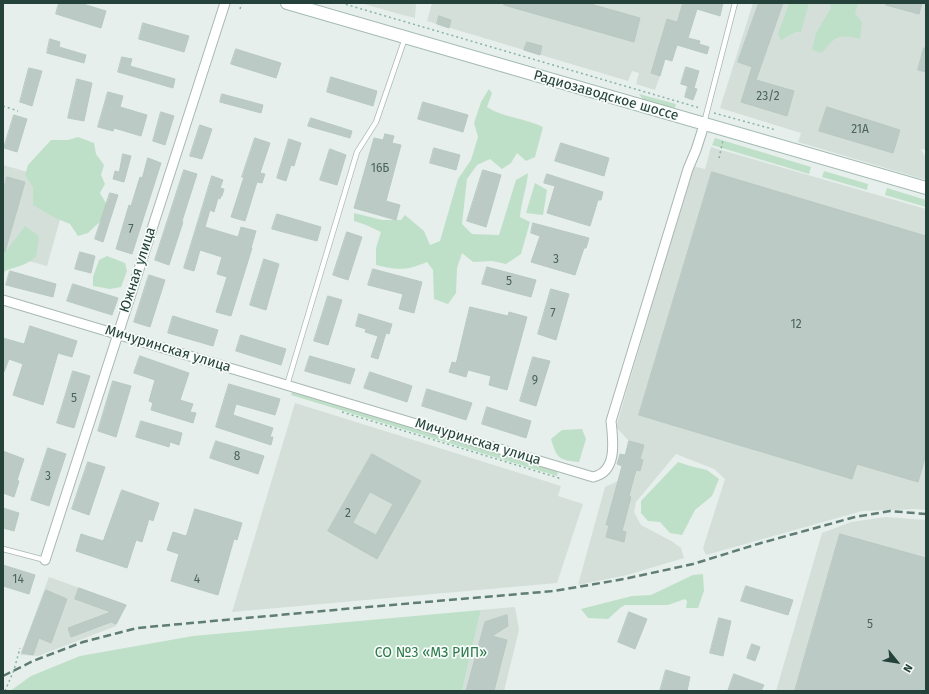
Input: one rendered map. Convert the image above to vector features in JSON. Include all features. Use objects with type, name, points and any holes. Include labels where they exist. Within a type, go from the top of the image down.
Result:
[{"type":"street","name":"Южная улица","points":[[45,560],[225,3]]},
{"type":"street","name":"Радиозаводское шоссе","points":[[287,3],[704,125],[926,188]]},
{"type":"street","name":"Мичуринская улица","points":[[3,300],[593,477],[600,475],[608,467],[614,451],[612,421],[688,169],[704,125]]},
{"type":"lane","points":[[704,125],[735,3]]},
{"type":"lane","points":[[287,385],[357,152],[376,122],[405,38]]},
{"type":"lane","points":[[3,549],[45,560]]},
{"type":"path","points":[[240,9],[242,3]]},
{"type":"path","points":[[341,3],[776,130]]},
{"type":"path","points":[[3,106],[18,111]]},
{"type":"path","points":[[340,411],[559,478],[562,468]]},
{"type":"path","points":[[5,691],[14,670],[20,648]]},
{"type":"shaded area","points":[[361,3],[416,3],[415,18],[399,14]]},
{"type":"shaded area","points":[[432,3],[683,3],[677,22],[667,19],[651,73],[660,76],[655,90],[636,84],[639,73],[636,72],[632,71],[628,81],[427,21]]},
{"type":"shaded area","points":[[753,3],[926,3],[926,150],[921,149],[926,158],[926,180],[798,142],[801,133],[720,108]]},
{"type":"shaded area","points":[[711,147],[926,209],[926,510],[862,511],[706,555],[703,548],[725,479],[714,469],[676,454],[636,502],[634,512],[641,525],[673,542],[681,548],[684,558],[627,575],[578,585],[605,487],[618,481],[622,466],[617,464],[620,454],[625,455],[629,441],[616,427],[693,166],[705,169]]},
{"type":"shaded area","points":[[3,165],[70,184],[47,266],[3,254]]},
{"type":"shaded area","points":[[295,403],[561,486],[558,496],[583,504],[557,583],[232,612]]},
{"type":"shaded area","points":[[886,517],[926,520],[926,691],[776,691],[822,533],[851,522]]},
{"type":"shaded area","points":[[49,577],[127,605],[116,626],[38,656],[20,655]]},
{"type":"shaded area","points":[[515,607],[519,630],[504,691],[462,691],[481,610]]},
{"type":"green space","points":[[789,3],[809,3],[801,32],[796,32],[781,40],[778,34]]},
{"type":"green space","points":[[830,3],[858,3],[855,14],[862,22],[860,39],[847,36],[838,37],[830,43],[822,53],[812,50],[816,33],[831,8]]},
{"type":"green space","points":[[489,89],[492,93],[487,107],[500,114],[543,127],[535,157],[526,161],[517,153],[511,163],[502,169],[490,159],[477,165],[467,179],[462,224],[472,234],[499,235],[516,180],[528,173],[520,217],[530,222],[521,254],[506,264],[492,261],[473,262],[462,253],[457,268],[456,293],[448,304],[434,299],[433,270],[427,262],[402,269],[376,265],[376,248],[381,232],[354,221],[354,213],[382,220],[401,220],[405,215],[424,231],[430,245],[440,241],[458,179],[471,160],[478,137],[474,123],[481,102]]},
{"type":"green space","points":[[639,94],[676,104],[674,110],[644,101]]},
{"type":"green space","points":[[78,137],[94,143],[96,154],[104,165],[101,175],[105,184],[100,193],[107,205],[105,217],[88,233],[78,236],[70,224],[55,218],[33,205],[33,187],[25,175],[28,165],[51,140],[68,140]]},
{"type":"green space","points":[[715,138],[811,167],[809,174],[712,145]]},
{"type":"green space","points":[[824,171],[868,184],[867,190],[822,177]]},
{"type":"green space","points":[[535,183],[547,190],[543,215],[526,213]]},
{"type":"green space","points":[[887,188],[926,200],[926,207],[885,195]]},
{"type":"green space","points":[[25,226],[39,236],[36,257],[25,264],[5,271],[3,275],[3,255]]},
{"type":"green space","points":[[107,256],[125,263],[127,271],[121,287],[110,289],[93,286],[93,277],[99,260]]},
{"type":"green space","points":[[293,389],[558,469],[557,476],[291,395]]},
{"type":"green space","points":[[582,429],[586,439],[579,462],[563,459],[557,455],[551,439],[562,430]]},
{"type":"green space","points":[[678,462],[707,470],[719,479],[712,496],[695,510],[682,535],[670,533],[660,522],[648,521],[641,513],[641,501]]},
{"type":"green space","points":[[703,574],[704,591],[698,608],[686,608],[687,601],[685,599],[668,605],[625,605],[608,619],[588,618],[581,609],[632,596],[651,595],[693,575]]},
{"type":"green space","name":"СО №3 «МЗ РИП»","points":[[481,610],[462,691],[10,691],[31,676],[80,656],[193,636]]},
{"type":"building","points":[[59,3],[80,3],[106,11],[101,28],[56,14]]},
{"type":"building","points":[[504,3],[587,3],[640,18],[634,42],[504,5]]},
{"type":"building","points":[[683,3],[723,3],[720,16],[697,9],[688,38],[700,41],[699,44],[709,47],[707,54],[677,45],[672,61],[665,59],[660,76],[651,73],[667,19],[677,22]]},
{"type":"building","points":[[759,3],[783,3],[756,80],[794,91],[787,116],[741,102],[752,67],[738,62]]},
{"type":"building","points":[[886,3],[922,3],[919,14],[886,5]]},
{"type":"building","points":[[439,16],[451,20],[449,28],[437,24]]},
{"type":"building","points":[[143,23],[189,36],[184,52],[139,39]]},
{"type":"building","points":[[50,39],[60,42],[59,47],[86,55],[84,63],[47,53]]},
{"type":"building","points":[[527,42],[542,46],[540,55],[524,50]]},
{"type":"building","points":[[924,48],[926,48],[926,72],[918,70]]},
{"type":"building","points":[[236,49],[281,63],[276,78],[231,64]]},
{"type":"building","points":[[122,57],[132,59],[130,66],[175,79],[173,88],[118,72]]},
{"type":"building","points":[[686,67],[699,71],[694,88],[681,84]]},
{"type":"building","points":[[29,68],[42,71],[32,106],[20,102]]},
{"type":"building","points":[[331,77],[377,91],[373,106],[327,92]]},
{"type":"building","points":[[77,79],[92,83],[84,121],[68,118]]},
{"type":"building","points":[[688,86],[697,89],[693,100],[685,97]]},
{"type":"building","points":[[108,92],[123,96],[120,107],[147,115],[141,136],[114,128],[113,131],[98,127]]},
{"type":"building","points":[[222,94],[263,105],[261,113],[220,102]]},
{"type":"building","points":[[423,102],[468,115],[463,132],[418,119]]},
{"type":"building","points":[[827,107],[900,130],[893,153],[819,131]]},
{"type":"building","points":[[161,112],[174,116],[165,145],[153,141]]},
{"type":"building","points":[[14,115],[27,119],[17,152],[4,148]]},
{"type":"building","points":[[311,118],[352,131],[350,138],[308,126]]},
{"type":"building","points":[[200,125],[212,129],[202,159],[190,156]]},
{"type":"building","points":[[385,134],[394,136],[392,143],[401,145],[386,201],[400,205],[396,220],[354,208],[374,138],[383,140]]},
{"type":"building","points":[[255,138],[270,143],[260,173],[265,174],[262,183],[257,182],[245,221],[231,217]]},
{"type":"building","points":[[289,139],[301,143],[294,166],[291,165],[286,181],[277,178]]},
{"type":"building","points":[[561,143],[609,158],[604,176],[555,161]]},
{"type":"building","points":[[434,148],[460,155],[456,170],[430,163]]},
{"type":"building","points":[[330,149],[346,155],[337,185],[320,180]]},
{"type":"building","points":[[123,154],[131,156],[124,182],[113,179],[115,171],[119,172]]},
{"type":"building","points":[[148,158],[161,163],[132,254],[116,249],[129,205],[131,206]]},
{"type":"building","points":[[184,170],[197,174],[169,265],[155,260]]},
{"type":"building","points":[[483,170],[501,175],[486,227],[467,221]]},
{"type":"building","points":[[712,172],[926,236],[926,455],[918,482],[857,464],[852,479],[639,415]]},
{"type":"building","points":[[547,174],[603,192],[601,200],[598,200],[590,226],[547,213],[555,186],[544,183]]},
{"type":"building","points":[[212,176],[223,180],[220,188],[224,189],[220,199],[218,198],[214,212],[210,210],[205,227],[238,237],[241,227],[256,231],[231,316],[216,312],[227,277],[217,274],[222,257],[200,250],[194,271],[184,268]]},
{"type":"building","points":[[7,177],[25,182],[5,252],[3,252],[3,191]]},
{"type":"building","points":[[110,193],[118,195],[103,242],[95,239]]},
{"type":"building","points":[[277,214],[321,227],[317,241],[272,229]]},
{"type":"building","points":[[533,223],[589,238],[575,275],[531,262],[540,236],[531,233]]},
{"type":"building","points":[[347,232],[362,237],[348,280],[333,275]]},
{"type":"building","points":[[80,252],[95,256],[91,273],[75,269]]},
{"type":"building","points":[[264,259],[279,264],[266,310],[250,305]]},
{"type":"building","points":[[487,267],[536,280],[531,297],[482,284]]},
{"type":"building","points":[[373,269],[422,282],[414,313],[399,309],[403,294],[368,285]]},
{"type":"building","points":[[10,271],[56,284],[53,297],[6,285]]},
{"type":"building","points":[[149,275],[165,280],[150,327],[134,322]]},
{"type":"building","points":[[73,284],[118,298],[112,315],[67,301]]},
{"type":"building","points":[[551,289],[569,294],[556,340],[538,334]]},
{"type":"building","points":[[328,296],[342,300],[328,345],[314,341]]},
{"type":"building","points":[[470,307],[508,316],[509,312],[527,317],[507,390],[489,385],[491,376],[468,370],[466,377],[449,372],[452,362],[456,363]]},
{"type":"building","points":[[359,314],[392,324],[389,334],[386,333],[378,359],[371,357],[378,336],[365,332],[366,329],[356,326]]},
{"type":"building","points":[[173,316],[218,330],[213,346],[168,333]]},
{"type":"building","points":[[30,326],[77,341],[72,357],[58,353],[43,405],[13,395],[23,364],[9,359],[3,372],[3,338],[24,344]]},
{"type":"building","points":[[241,335],[286,349],[281,365],[236,351]]},
{"type":"building","points":[[140,356],[189,373],[180,400],[193,404],[190,412],[196,413],[193,423],[151,410],[153,403],[149,401],[155,380],[134,373]]},
{"type":"building","points":[[310,356],[355,369],[350,384],[305,371]]},
{"type":"building","points":[[533,357],[550,361],[536,406],[520,401]]},
{"type":"building","points":[[73,371],[90,376],[74,428],[57,423]]},
{"type":"building","points":[[370,372],[412,386],[407,402],[364,388]]},
{"type":"building","points":[[113,381],[131,386],[116,437],[98,431]]},
{"type":"building","points":[[229,384],[280,399],[275,415],[236,404],[233,415],[273,428],[270,437],[273,437],[271,445],[216,427]]},
{"type":"building","points":[[427,389],[472,403],[466,420],[422,406]]},
{"type":"building","points":[[487,407],[531,421],[526,438],[482,424]]},
{"type":"building","points":[[141,421],[182,433],[179,445],[170,442],[169,447],[136,437]]},
{"type":"building","points":[[216,441],[264,456],[258,474],[210,458]]},
{"type":"building","points":[[629,441],[644,445],[640,459],[643,460],[640,471],[636,470],[629,496],[631,497],[622,531],[626,532],[624,542],[606,537],[609,525],[606,525],[622,466],[617,464],[620,454],[625,455]]},
{"type":"building","points":[[48,448],[66,454],[49,506],[31,500]]},
{"type":"building","points":[[3,451],[24,459],[17,480],[19,481],[14,497],[3,493]]},
{"type":"building","points":[[372,454],[421,481],[377,559],[328,531]],"holes":[[[370,492],[393,504],[376,535],[353,523]]]},
{"type":"building","points":[[88,462],[105,467],[89,515],[72,509]]},
{"type":"building","points":[[122,490],[159,503],[153,521],[149,519],[142,542],[136,540],[127,568],[76,551],[81,534],[103,541]]},
{"type":"building","points":[[3,508],[19,513],[14,531],[3,528]]},
{"type":"building","points":[[195,509],[242,523],[237,540],[234,539],[218,595],[171,581],[179,554],[167,550],[173,532],[186,536]]},
{"type":"building","points":[[840,534],[926,558],[926,691],[795,691]]},
{"type":"building","points":[[3,565],[35,575],[29,594],[3,586]]},
{"type":"building","points":[[746,586],[793,600],[788,615],[741,601]]},
{"type":"building","points":[[79,588],[126,605],[116,624],[111,622],[71,637],[68,628],[111,612],[75,599]]},
{"type":"building","points":[[46,590],[67,599],[51,643],[39,638],[33,655],[22,653]]},
{"type":"building","points":[[629,612],[647,619],[635,649],[618,642]]},
{"type":"building","points":[[507,615],[508,626],[492,636],[507,640],[494,691],[466,691],[485,622]]},
{"type":"building","points":[[719,618],[731,621],[723,656],[710,653]]},
{"type":"building","points":[[752,644],[760,647],[755,661],[747,658]]},
{"type":"building","points":[[666,670],[690,677],[687,691],[660,691]]},
{"type":"building","points":[[734,674],[764,685],[761,691],[728,691]]},
{"type":"railway","points":[[3,676],[33,661],[83,642],[137,628],[554,591],[624,579],[693,564],[761,543],[855,517],[890,511],[926,514]]}]
